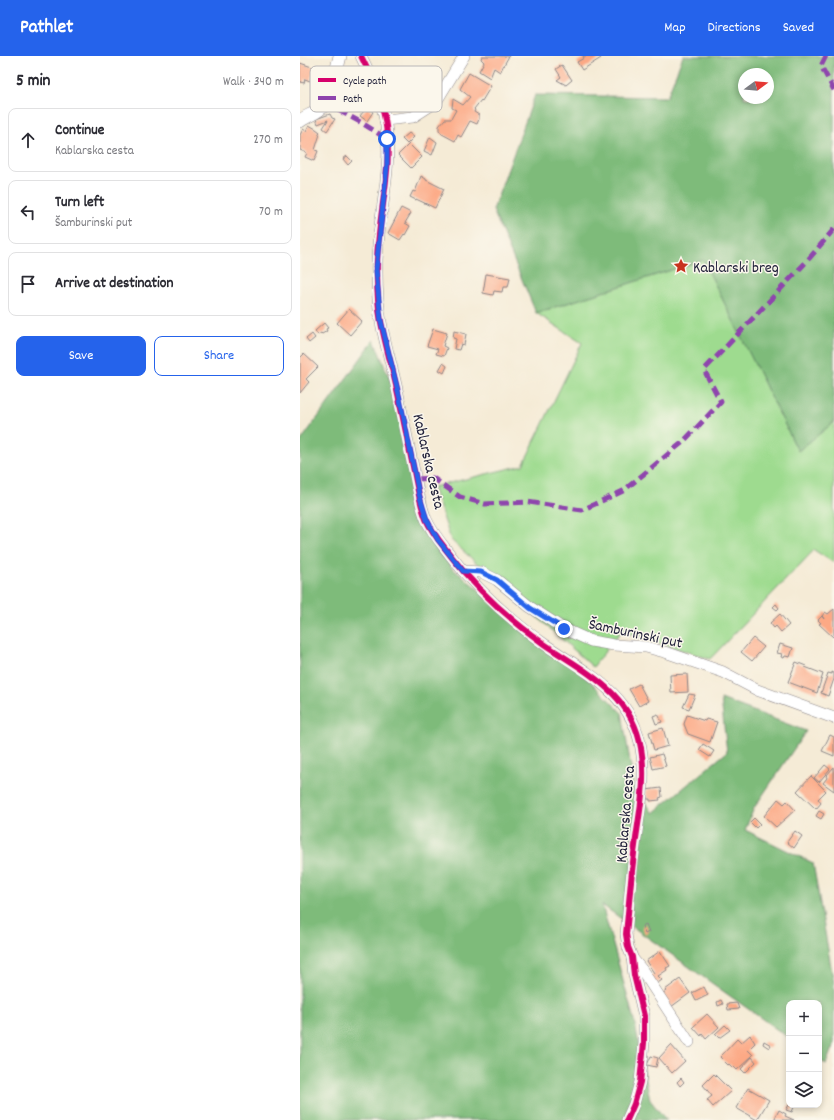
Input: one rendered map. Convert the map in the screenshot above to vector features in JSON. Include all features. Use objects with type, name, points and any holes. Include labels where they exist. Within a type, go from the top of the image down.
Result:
[{"type":"street","points":[[338,66],[340,56]]},
{"type":"street","name":"Kablarska cesta","points":[[361,56],[365,66]]},
{"type":"street","points":[[442,92],[464,56]]},
{"type":"street","points":[[300,121],[314,112]]},
{"type":"street","name":"Kablarska cesta","points":[[382,112],[385,120],[387,139],[387,167],[376,270],[381,321],[400,399],[419,494],[427,520],[438,540],[463,571],[497,606],[542,643],[587,672],[611,690],[624,705],[637,728],[642,748],[642,798],[635,847],[626,934],[644,1016],[644,1042],[640,1082],[634,1104],[627,1120]]},
{"type":"street","points":[[385,120],[413,117],[421,112]]},
{"type":"street","name":"Šamburinski put","points":[[463,571],[481,572],[497,580],[530,608],[564,629],[591,642],[646,647],[668,653],[723,672],[757,690],[834,718]]},
{"type":"street","name":"Kablarska cesta","points":[[632,958],[642,970],[689,1042]]},
{"type":"green space","points":[[683,56],[834,56],[834,422],[798,451],[703,260],[536,313],[493,210],[535,95],[667,97]]},
{"type":"green space","points":[[703,260],[798,451],[834,422],[834,563],[814,550],[710,659],[621,631],[593,667],[451,540],[433,487],[523,465],[582,343],[536,313]]},
{"type":"green space","points":[[374,340],[393,387],[422,526],[452,568],[586,677],[622,713],[634,786],[653,813],[727,752],[721,699],[806,731],[754,808],[745,830],[813,863],[834,984],[834,1043],[826,1064],[822,1061],[822,1000],[786,1000],[786,1036],[602,905],[634,1020],[650,1100],[666,1120],[300,1120],[300,442]]},
{"type":"building","points":[[482,56],[509,56],[500,72],[494,68],[490,78],[479,71],[484,62],[481,59]]},
{"type":"building","points":[[583,56],[600,56],[601,58],[582,70],[577,62],[584,58]]},
{"type":"building","points":[[300,63],[310,66],[310,81],[305,79],[304,83],[300,82]]},
{"type":"building","points":[[562,65],[572,80],[566,85],[557,80],[561,77],[556,69]]},
{"type":"building","points":[[469,73],[491,86],[482,101],[481,100],[474,109],[474,112],[479,115],[477,124],[470,121],[461,137],[458,135],[455,141],[442,134],[439,130],[439,126],[445,119],[451,119],[456,110],[452,108],[453,99],[463,105],[470,97],[460,89]]},
{"type":"building","points":[[363,112],[373,112],[367,121],[360,116]]},
{"type":"building","points":[[330,114],[332,118],[335,119],[327,131],[323,128],[328,120],[318,124],[316,119]]},
{"type":"building","points":[[309,125],[320,132],[318,134],[320,134],[315,150],[318,151],[314,161],[305,157],[307,153],[300,150],[300,135],[303,129],[306,131]]},
{"type":"building","points":[[409,133],[414,137],[407,144],[402,139]]},
{"type":"building","points":[[430,137],[437,142],[432,155],[424,151]]},
{"type":"building","points":[[409,144],[422,157],[411,168],[398,155]]},
{"type":"building","points":[[347,156],[352,161],[348,165],[343,159]]},
{"type":"building","points":[[421,176],[444,189],[435,208],[410,197],[413,191],[415,192]]},
{"type":"building","points":[[401,208],[411,213],[405,223],[410,226],[400,240],[388,233]]},
{"type":"building","points":[[486,274],[510,278],[508,287],[503,287],[502,292],[494,291],[493,295],[483,293]]},
{"type":"building","points":[[349,309],[362,321],[350,335],[337,323]]},
{"type":"building","points":[[324,323],[328,328],[326,329],[327,331],[318,335],[315,331]]},
{"type":"building","points":[[433,329],[447,333],[443,346],[447,348],[444,356],[436,354],[438,349],[427,346]]},
{"type":"building","points":[[454,331],[466,334],[464,345],[461,344],[459,350],[454,349],[456,339],[453,338]]},
{"type":"building","points":[[312,334],[315,338],[309,343],[306,339]]},
{"type":"building","points":[[304,354],[318,367],[306,379],[309,382],[300,393],[300,358]]},
{"type":"building","points":[[443,363],[447,366],[444,373],[439,370]]},
{"type":"building","points":[[776,604],[779,608],[777,610],[773,607]]},
{"type":"building","points":[[834,609],[833,637],[819,624],[821,623],[818,620],[825,612],[828,614]]},
{"type":"building","points":[[780,614],[789,625],[781,632],[776,626],[774,628],[770,623]]},
{"type":"building","points":[[753,638],[764,647],[752,661],[741,652]]},
{"type":"building","points":[[780,644],[793,648],[790,657],[785,656],[784,658],[781,657],[782,654],[777,653]]},
{"type":"building","points":[[796,662],[823,674],[817,693],[788,682]]},
{"type":"building","points":[[832,672],[834,673],[834,679],[828,696],[821,693],[828,673],[832,674]]},
{"type":"building","points":[[687,674],[688,692],[671,693],[670,675]]},
{"type":"building","points":[[639,684],[648,701],[639,706],[629,689]]},
{"type":"building","points":[[689,694],[695,695],[689,709],[683,707]]},
{"type":"building","points":[[658,714],[662,722],[656,724],[653,716]]},
{"type":"building","points":[[687,715],[705,721],[706,719],[717,722],[710,742],[688,734],[684,724]]},
{"type":"building","points":[[663,728],[668,746],[654,750],[649,732]]},
{"type":"building","points":[[830,735],[834,737],[834,756],[822,751]]},
{"type":"building","points":[[703,744],[714,751],[710,757],[699,750]]},
{"type":"building","points":[[662,754],[666,766],[653,769],[650,757]]},
{"type":"building","points":[[825,765],[830,769],[819,782],[814,778]]},
{"type":"building","points":[[834,767],[834,791],[823,783],[827,778],[826,776]]},
{"type":"building","points":[[811,776],[826,791],[818,799],[821,803],[816,809],[797,791]]},
{"type":"building","points":[[661,788],[662,797],[659,798],[660,800],[650,801],[650,799],[647,799],[646,790]]},
{"type":"building","points":[[778,799],[784,804],[787,801],[795,810],[776,827],[764,816]]},
{"type":"building","points":[[819,811],[824,814],[821,819],[816,816]]},
{"type":"building","points":[[754,818],[760,824],[756,828],[750,822]]},
{"type":"building","points":[[795,831],[802,836],[794,848],[787,842]]},
{"type":"building","points":[[646,924],[649,932],[645,934],[642,926]]},
{"type":"building","points":[[660,951],[670,966],[658,976],[662,980],[655,985],[650,977],[654,973],[646,961]]},
{"type":"building","points":[[680,979],[690,993],[671,1007],[661,995],[666,991],[665,990]]},
{"type":"building","points":[[704,987],[708,995],[696,1001],[692,993]]},
{"type":"building","points":[[721,1000],[723,1004],[718,1006],[717,1002]]},
{"type":"building","points":[[737,1003],[739,1009],[728,1010],[727,1004]]},
{"type":"building","points":[[707,1014],[719,1027],[706,1039],[693,1027]]},
{"type":"building","points":[[725,1025],[730,1030],[719,1038],[715,1034]]},
{"type":"building","points":[[750,1035],[755,1043],[748,1050],[753,1055],[737,1070],[733,1066],[728,1065],[720,1057],[737,1039],[741,1043]]},
{"type":"building","points":[[764,1041],[771,1045],[769,1048],[763,1044]]},
{"type":"building","points":[[671,1045],[685,1061],[672,1073],[659,1058]]},
{"type":"building","points":[[651,1056],[658,1058],[656,1067],[647,1065]]},
{"type":"building","points":[[752,1057],[756,1062],[745,1073],[741,1069]]},
{"type":"building","points":[[714,1074],[731,1091],[713,1107],[707,1100],[712,1096],[703,1085]]},
{"type":"building","points":[[681,1078],[684,1082],[680,1086],[677,1082]]},
{"type":"building","points":[[748,1088],[769,1100],[757,1120],[736,1108]]},
{"type":"building","points":[[787,1108],[794,1108],[792,1112],[786,1110]]},
{"type":"building","points":[[779,1110],[786,1114],[785,1116],[794,1120],[774,1120]]},
{"type":"marked path","points":[[826,56],[821,66],[834,90]]},
{"type":"marked path","points":[[342,112],[387,139]]},
{"type":"marked path","points":[[416,479],[433,478],[460,497],[485,504],[528,502],[582,510],[623,491],[683,442],[721,402],[704,370],[807,261],[834,229]]},
{"type":"cycle path","points":[[361,56],[366,66]]},
{"type":"cycle path","points":[[383,112],[388,158],[377,254],[378,304],[419,495],[426,519],[437,538],[461,569],[494,603],[531,634],[590,675],[617,698],[628,712],[636,729],[641,748],[643,760],[643,785],[632,868],[626,934],[644,1016],[644,1043],[640,1082],[634,1104],[627,1120]]},
{"type":"place","name":"Kablarski breg","points":[[681,266]]},
{"type":"route","points":[[387,139],[387,167],[376,270],[378,299],[381,321],[400,399],[419,494],[427,520],[438,540],[463,571],[481,572],[497,580],[530,608],[564,629]]}]
